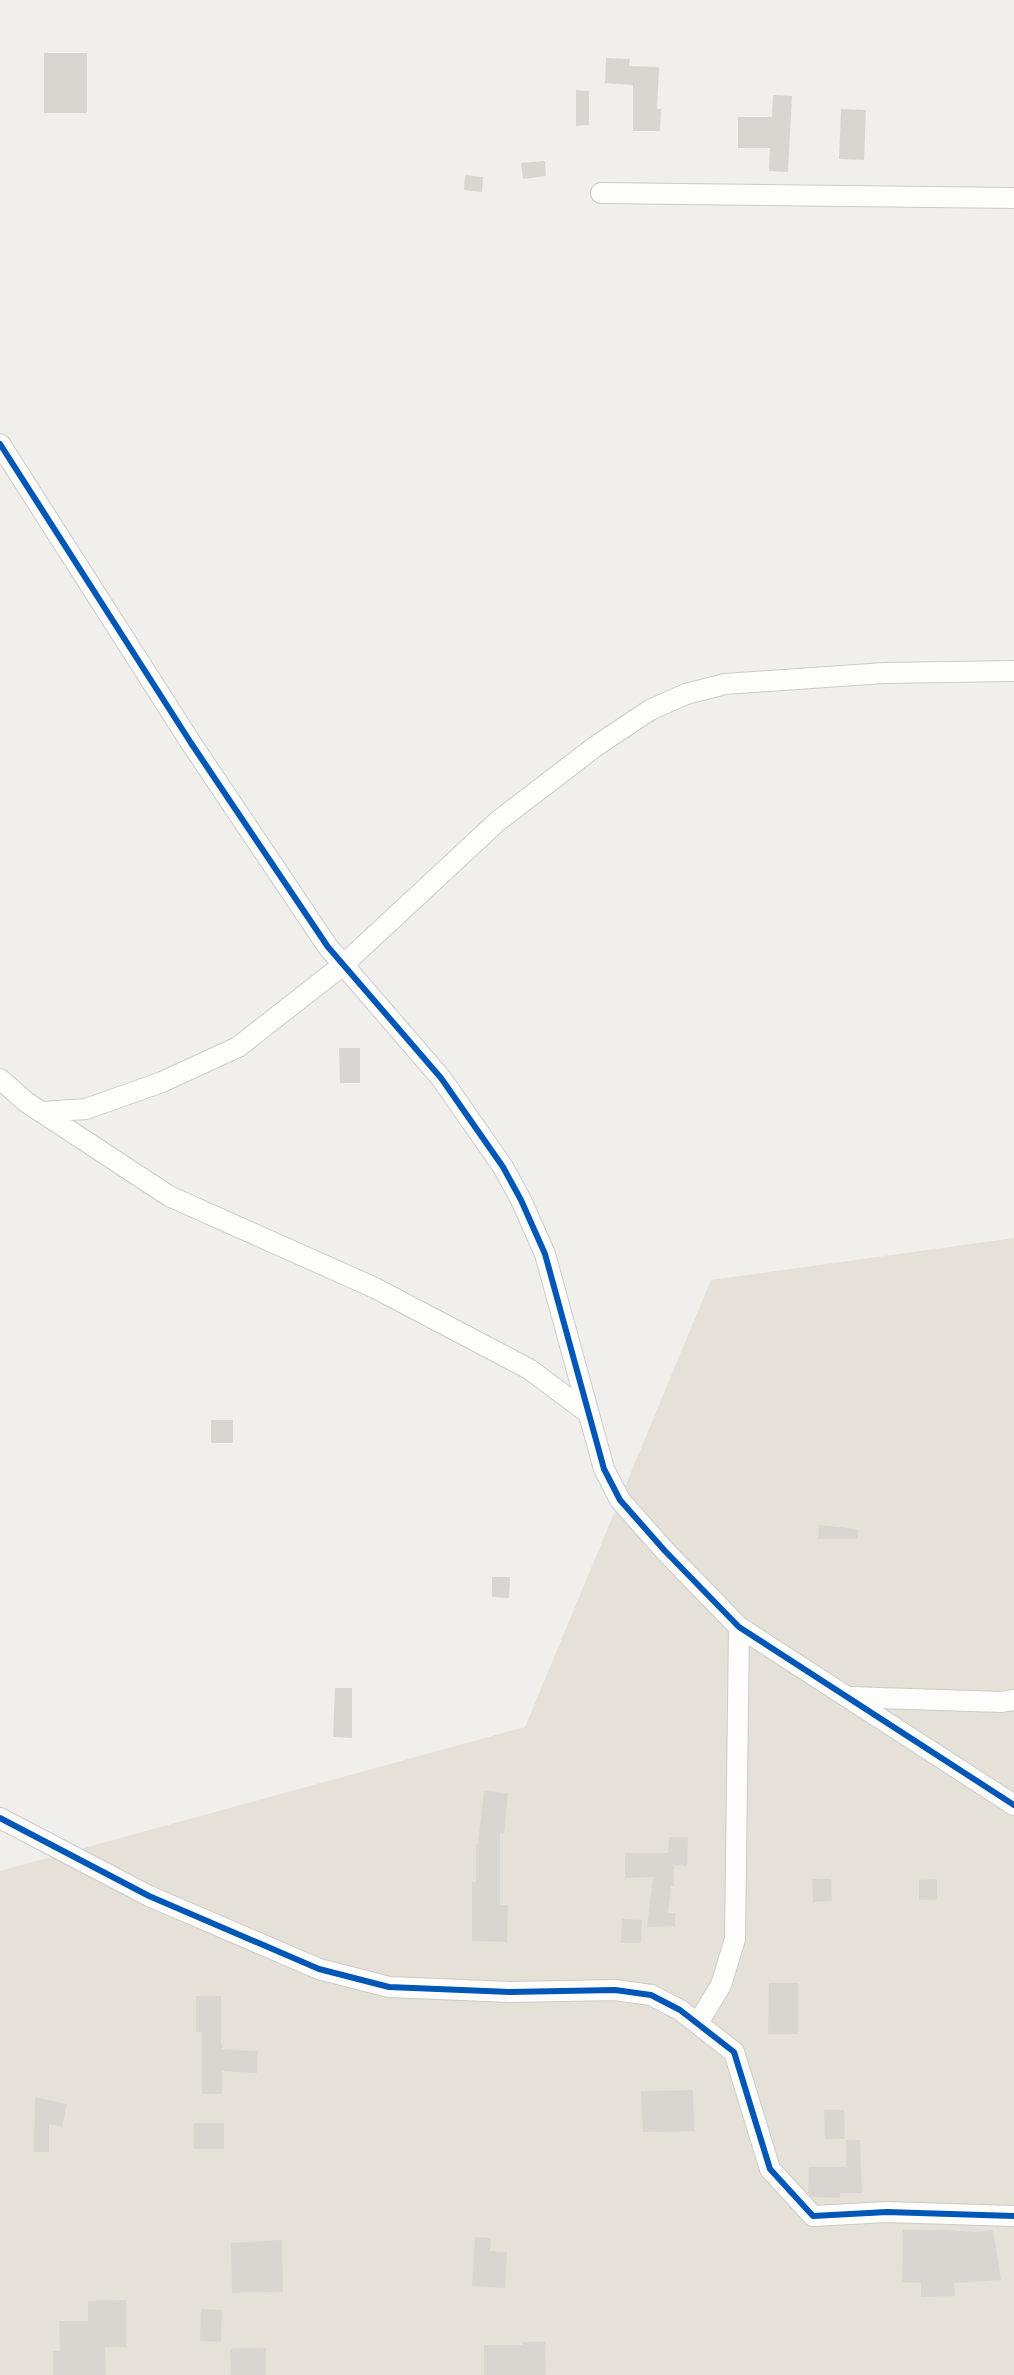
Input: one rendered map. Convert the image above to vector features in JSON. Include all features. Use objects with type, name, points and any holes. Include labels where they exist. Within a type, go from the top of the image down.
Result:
[{"type":"street","points":[[601,193],[1014,198]]},
{"type":"street","points":[[0,444],[191,743],[328,947],[441,1078],[504,1167],[545,1254],[604,1469],[620,1500],[665,1551],[739,1627],[850,1697],[1014,1805]]},
{"type":"street","points":[[42,1112],[86,1109],[162,1082],[238,1047],[343,965],[498,821],[596,746],[650,710],[686,694],[725,684],[884,673],[1014,671]]},
{"type":"street","points":[[0,1079],[26,1102],[169,1196],[375,1288],[529,1369],[588,1414]]},
{"type":"street","points":[[698,2023],[721,1985],[735,1939],[739,1627]]},
{"type":"street","points":[[850,1697],[1001,1702],[1014,1700]]},
{"type":"street","points":[[0,1818],[150,1896],[319,1969],[389,1987],[510,1992],[615,1990],[651,1995],[680,2010],[734,2052],[770,2170],[813,2216],[887,2212],[1014,2216]]},
{"type":"shaded area","points":[[1014,1238],[1014,2375],[0,2375],[0,1871],[525,1727],[711,1280]]},
{"type":"building","points":[[44,53],[87,53],[87,113],[44,113]]},
{"type":"building","points":[[606,58],[630,59],[629,66],[659,67],[657,109],[661,109],[660,131],[633,131],[633,85],[605,83]]},
{"type":"building","points":[[576,90],[589,91],[589,125],[576,126]]},
{"type":"building","points":[[773,95],[792,96],[788,172],[769,171],[770,148],[738,148],[738,117],[772,117]]},
{"type":"building","points":[[841,109],[866,110],[864,160],[839,159]]},
{"type":"building","points":[[545,161],[546,176],[523,179],[521,163]]},
{"type":"building","points":[[465,175],[483,177],[482,192],[464,190]]},
{"type":"building","points":[[339,1048],[360,1048],[360,1083],[340,1083]]},
{"type":"building","points":[[211,1420],[233,1420],[233,1443],[211,1443]]},
{"type":"building","points":[[819,1525],[858,1529],[858,1539],[818,1539]]},
{"type":"building","points":[[492,1577],[510,1577],[509,1598],[492,1597]]},
{"type":"building","points":[[335,1688],[352,1688],[352,1738],[333,1737]]},
{"type":"building","points":[[484,1791],[508,1793],[504,1834],[500,1833],[500,1905],[508,1905],[507,1942],[472,1941],[472,1882],[476,1882],[476,1844],[478,1844]]},
{"type":"building","points":[[669,1837],[688,1837],[687,1866],[674,1865],[674,1886],[671,1886],[668,1913],[675,1913],[675,1926],[647,1927],[653,1877],[625,1878],[625,1853],[668,1853]]},
{"type":"building","points":[[812,1879],[831,1879],[832,1901],[813,1902]]},
{"type":"building","points":[[937,1879],[937,1899],[919,1900],[919,1880]]},
{"type":"building","points":[[622,1919],[642,1920],[641,1943],[621,1943]]},
{"type":"building","points":[[769,1983],[798,1983],[798,2034],[768,2034]]},
{"type":"building","points":[[196,1996],[221,1996],[222,2049],[258,2051],[257,2073],[222,2071],[222,2094],[202,2094],[202,2032],[196,2032]]},
{"type":"building","points":[[693,2090],[694,2131],[643,2132],[641,2091]]},
{"type":"building","points":[[35,2097],[67,2104],[62,2127],[49,2124],[49,2152],[34,2152]]},
{"type":"building","points":[[824,2110],[844,2110],[845,2139],[825,2139]]},
{"type":"building","points":[[194,2123],[224,2123],[224,2149],[194,2149]]},
{"type":"building","points":[[846,2140],[860,2140],[862,2193],[840,2193],[840,2198],[811,2197],[808,2193],[809,2167],[846,2167]]},
{"type":"building","points":[[903,2230],[975,2232],[993,2230],[1001,2280],[954,2283],[955,2296],[921,2297],[921,2283],[902,2282]]},
{"type":"building","points":[[475,2237],[491,2238],[490,2251],[507,2252],[505,2288],[472,2286]]},
{"type":"building","points":[[282,2240],[283,2292],[232,2293],[231,2243]]},
{"type":"building","points":[[126,2300],[126,2347],[105,2347],[106,2375],[53,2375],[53,2351],[60,2351],[59,2321],[88,2321],[88,2301]]},
{"type":"building","points":[[201,2309],[222,2310],[221,2342],[200,2341]]},
{"type":"building","points":[[523,2342],[545,2342],[546,2375],[484,2375],[484,2345],[523,2345]]},
{"type":"building","points":[[266,2348],[266,2375],[231,2375],[230,2349]]},
{"type":"cycle path","points":[[0,444],[191,743],[328,947],[441,1078],[503,1167],[521,1200],[545,1254],[604,1469],[620,1500],[665,1551],[739,1627],[1014,1805]]},
{"type":"cycle path","points":[[0,1818],[149,1896],[319,1969],[389,1987],[510,1992],[615,1990],[651,1995],[680,2010],[734,2052],[770,2169],[813,2216],[887,2212],[1014,2216]]}]
